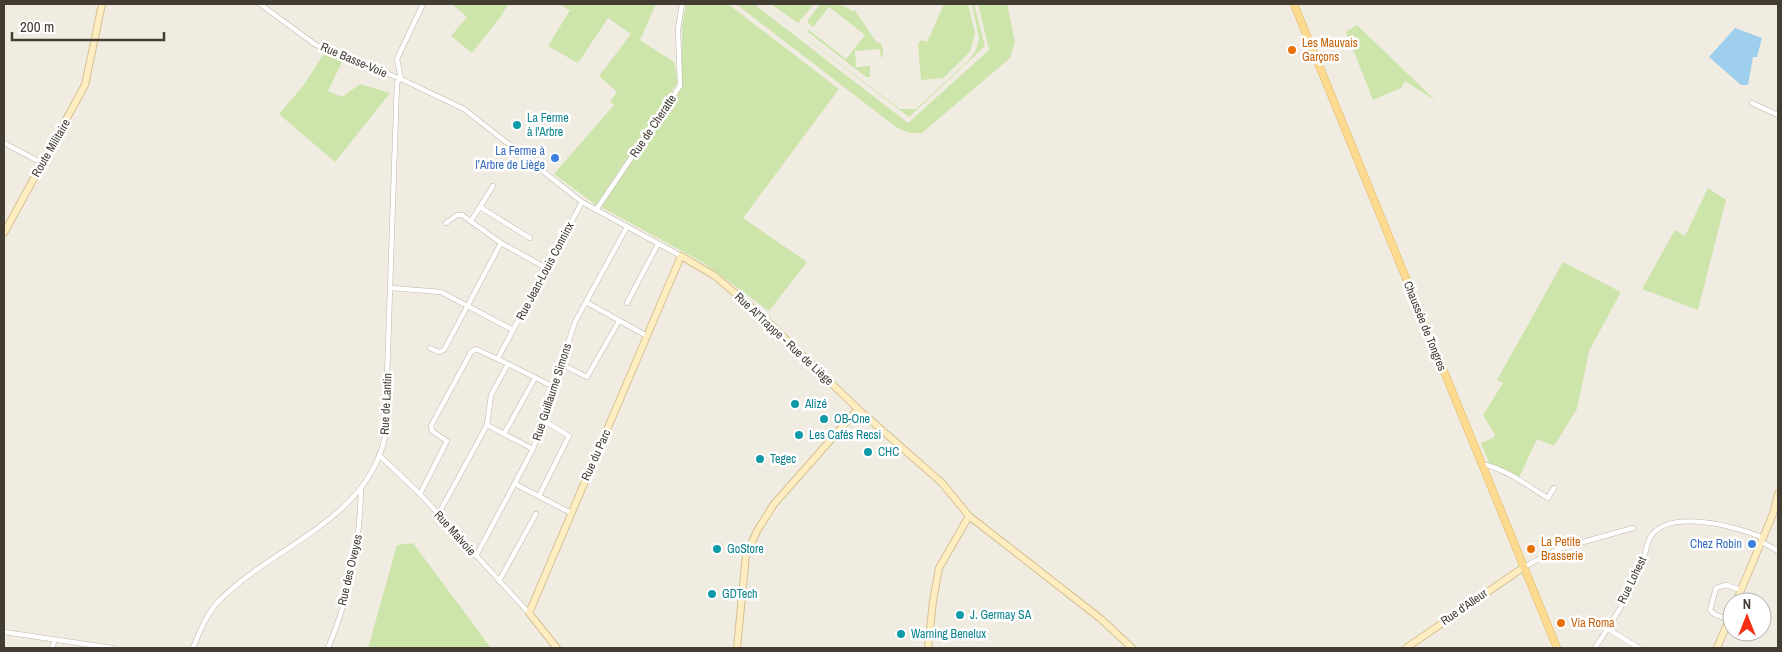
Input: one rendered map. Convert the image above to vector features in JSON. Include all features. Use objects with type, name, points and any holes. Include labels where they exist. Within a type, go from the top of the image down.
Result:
[{"type":"main road","name":"Chaussée de Tongres","points":[[1294,4],[1557,648]]},
{"type":"street","name":"Route Militaire","points":[[4,233],[85,85],[102,4]]},
{"type":"street","name":"Rue Basse-Voie","points":[[260,4],[316,45],[401,79]]},
{"type":"street","points":[[401,79],[397,59],[423,4]]},
{"type":"street","name":"Rue de Cheratte","points":[[596,210],[680,86],[678,29],[682,4]]},
{"type":"street","name":"Rue Al'Trappe - Rue de Liège","points":[[401,79],[464,109],[582,202],[716,276],[762,316],[858,409],[942,483],[970,516],[1101,619],[1132,648]]},
{"type":"street","name":"Rue de Lantin","points":[[193,648],[202,627],[221,599],[343,509],[361,489],[379,455],[385,437],[397,82],[401,79]]},
{"type":"street","points":[[1752,103],[1778,115]]},
{"type":"street","points":[[4,143],[42,163]]},
{"type":"street","points":[[471,222],[494,186]]},
{"type":"street","name":"Rue Jean-Louis Conninx","points":[[391,288],[436,290],[513,330],[582,202]]},
{"type":"street","points":[[480,207],[530,238]]},
{"type":"street","points":[[446,223],[460,215],[501,243],[546,268]]},
{"type":"street","name":"Rue Guillaume Simons","points":[[476,556],[533,449],[574,326],[627,227]]},
{"type":"street","points":[[430,348],[439,352],[444,350],[501,243]]},
{"type":"street","points":[[627,302],[658,244]]},
{"type":"street","name":"Rue du Parc","points":[[528,613],[681,256]]},
{"type":"street","points":[[586,302],[647,336]]},
{"type":"street","points":[[561,364],[587,377],[619,321]]},
{"type":"street","points":[[498,358],[513,330]]},
{"type":"street","points":[[420,494],[447,441],[432,431],[432,424],[472,350],[478,350],[498,358],[554,387]]},
{"type":"street","points":[[438,515],[487,425],[492,395],[508,364]]},
{"type":"street","points":[[504,434],[535,378]]},
{"type":"street","points":[[737,648],[746,555],[757,531],[774,504],[858,409]]},
{"type":"street","points":[[538,496],[570,436],[543,420]]},
{"type":"street","points":[[487,425],[533,449]]},
{"type":"street","name":"Rue Malvoie","points":[[379,455],[420,494],[528,613]]},
{"type":"street","points":[[1482,464],[1491,466],[1521,481],[1548,498],[1554,488]]},
{"type":"street","points":[[515,484],[570,513]]},
{"type":"street","name":"Rue des Oveyes","points":[[328,648],[339,618],[358,541],[361,489]]},
{"type":"street","points":[[1722,617],[1710,610],[1716,588],[1726,585],[1741,590],[1763,540],[1778,494]]},
{"type":"street","points":[[499,581],[536,514]]},
{"type":"street","points":[[928,648],[939,568],[970,516]]},
{"type":"street","name":"Rue Lohest","points":[[1595,648],[1642,565],[1651,536],[1658,530],[1673,524],[1711,522],[1733,526],[1763,540]]},
{"type":"street","points":[[1524,567],[1558,549],[1633,528]]},
{"type":"street","points":[[1763,540],[1778,551]]},
{"type":"street","name":"Rue d'Alleur","points":[[1406,648],[1524,567]]},
{"type":"street","points":[[528,613],[557,648]]},
{"type":"street","points":[[1608,628],[1639,648]]},
{"type":"street","points":[[4,632],[112,648]]},
{"type":"street","points":[[1717,648],[1722,636]]},
{"type":"street","points":[[52,648],[55,640]]},
{"type":"green space","points":[[452,4],[508,4],[502,15],[472,53],[451,36],[467,17]]},
{"type":"green space","points":[[558,4],[656,4],[640,40],[674,62],[678,82],[596,205],[554,174],[614,105],[610,102],[617,92],[599,76],[631,34],[608,18],[578,63],[548,46],[570,10]]},
{"type":"green space","points":[[686,4],[728,4],[839,89],[743,218],[807,262],[769,311],[702,262],[601,207],[682,86],[682,26]]},
{"type":"green space","points":[[736,4],[754,4],[908,123],[989,50],[978,4],[1007,4],[1015,42],[1010,58],[922,133],[909,133],[896,127]]},
{"type":"green space","points":[[761,4],[900,109],[916,109],[969,60],[976,50],[979,38],[972,4],[974,4],[985,46],[909,117]]},
{"type":"green space","points":[[771,4],[814,4],[798,23]]},
{"type":"green space","points":[[820,4],[842,6],[853,12],[854,9],[877,43],[880,42],[883,48],[883,57],[881,57],[880,49],[855,51],[856,67],[870,66],[870,77],[866,77],[808,32],[809,30],[846,59],[865,35],[829,7],[813,27],[808,23],[808,20]]},
{"type":"green space","points":[[944,4],[968,4],[975,33],[970,52],[943,78],[921,80],[918,44],[921,40],[927,42]]},
{"type":"green space","points":[[1357,25],[1436,101],[1405,81],[1401,88],[1373,100],[1346,32]]},
{"type":"green space","points":[[325,52],[343,60],[328,91],[342,97],[360,84],[390,93],[335,162],[279,114],[303,86]]},
{"type":"green space","points":[[1708,188],[1726,200],[1698,310],[1642,289],[1675,230],[1685,236]]},
{"type":"green space","points":[[1563,262],[1621,292],[1589,351],[1577,409],[1554,446],[1537,439],[1519,478],[1489,463],[1481,443],[1493,438],[1495,435],[1483,415],[1503,383],[1497,380]]},
{"type":"green space","points":[[413,543],[491,648],[368,648],[397,545]]},
{"type":"water","points":[[1735,28],[1762,38],[1757,57],[1753,57],[1748,85],[1741,85],[1709,57]]},
{"type":"place","name":"Les Mauvais Garçons","points":[[1292,50]]},
{"type":"place","name":"La Ferme à l'Arbre","points":[[517,125]]},
{"type":"place","name":"La Ferme à l’Arbre de Liège","points":[[555,158]]},
{"type":"place","name":"Alizé","points":[[795,404]]},
{"type":"place","name":"OB-One","points":[[824,419]]},
{"type":"place","name":"Les Cafés Recsi","points":[[799,435]]},
{"type":"place","name":"CHC","points":[[868,452]]},
{"type":"place","name":"Tegec","points":[[760,459]]},
{"type":"place","name":"Chez Robin","points":[[1752,544]]},
{"type":"place","name":"GoStore","points":[[717,549]]},
{"type":"place","name":"La Petite Brasserie","points":[[1531,549]]},
{"type":"place","name":"GDTech","points":[[712,594]]},
{"type":"place","name":"J. Germay SA","points":[[960,615]]},
{"type":"place","name":"Via Roma","points":[[1561,623]]},
{"type":"place","name":"Warning Benelux","points":[[901,634]]}]
